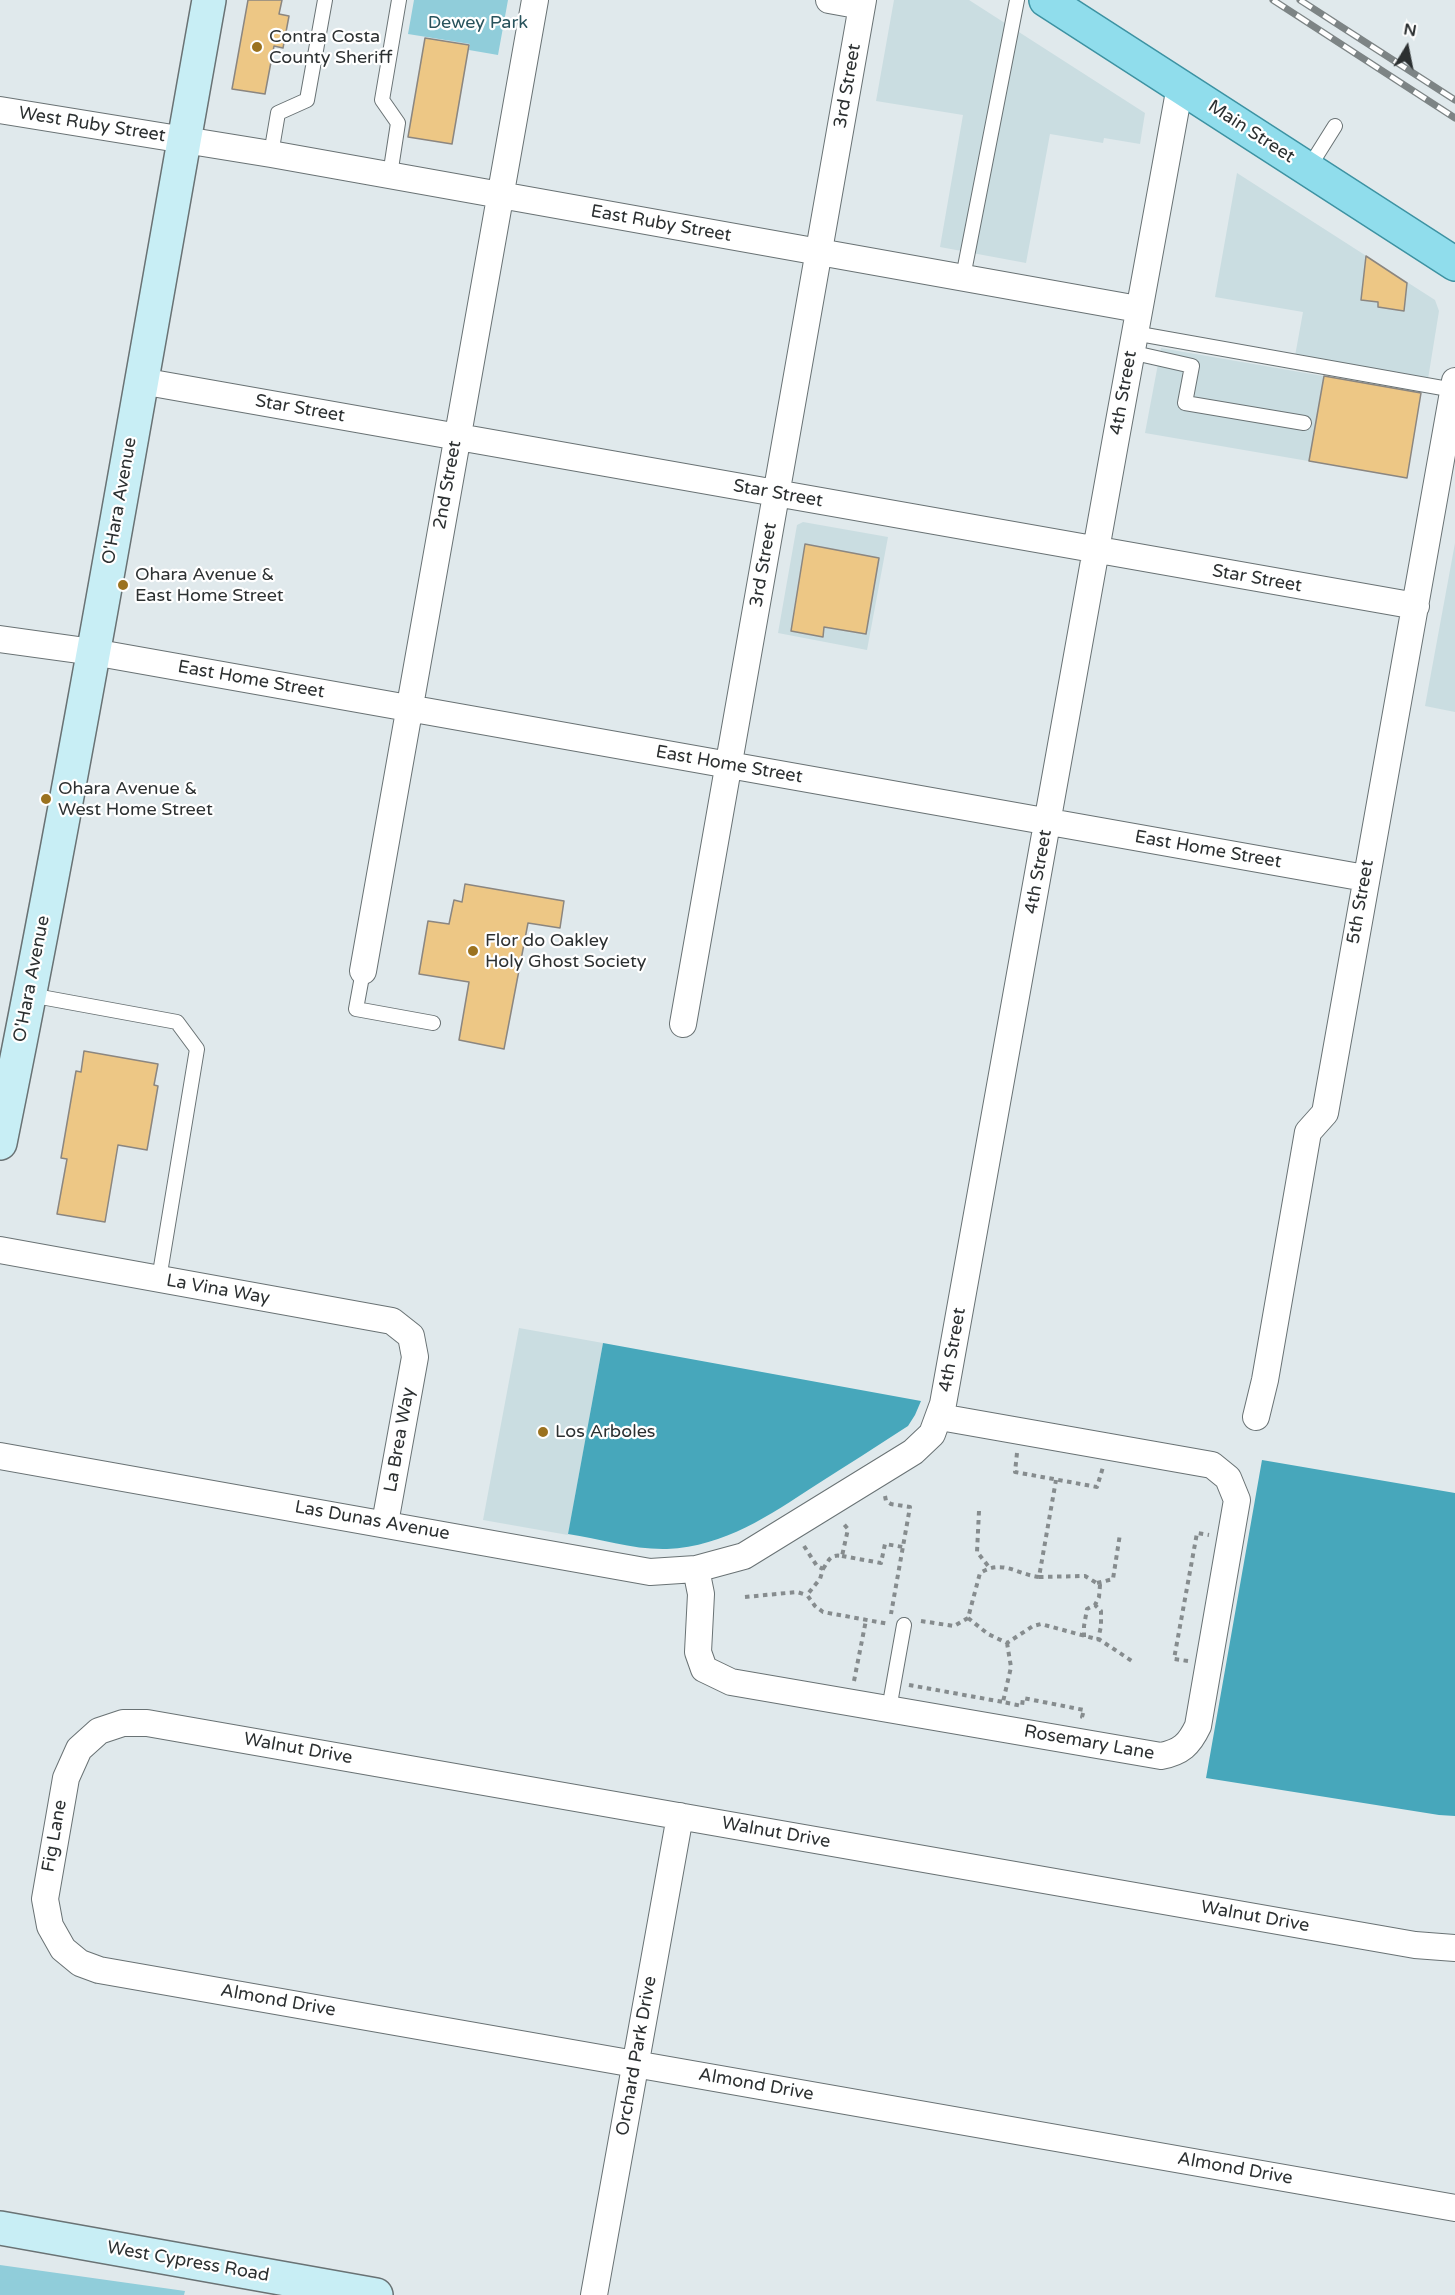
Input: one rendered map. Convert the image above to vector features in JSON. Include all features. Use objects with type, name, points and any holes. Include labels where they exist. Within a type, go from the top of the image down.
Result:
[{"type":"main road","name":"O'Hara Avenue","points":[[0,1143],[30,995],[93,652],[209,0]]},
{"type":"main road","name":"Main Street","points":[[1046,0],[1455,264]]},
{"type":"main road","name":"West Cypress Road","points":[[0,2228],[280,2287],[376,2295]]},
{"type":"street","name":"2nd Street","points":[[363,971],[536,0]]},
{"type":"street","points":[[829,0],[863,3]]},
{"type":"street","name":"3rd Street","points":[[683,1024],[863,3]]},
{"type":"street","name":"4th Street","points":[[744,1556],[913,1452],[932,1434],[940,1417],[1180,86]]},
{"type":"street","name":"West Ruby Street","points":[[0,110],[184,140]]},
{"type":"street","name":"East Ruby Street","points":[[184,140],[390,174],[819,254],[963,277],[1134,331]]},
{"type":"street","name":"Star Street","points":[[141,381],[1416,606]]},
{"type":"street","name":"5th Street","points":[[1256,1418],[1265,1380],[1308,1132],[1325,1113],[1454,386]]},
{"type":"street","name":"East Home Street","points":[[0,639],[93,652],[1365,878]]},
{"type":"street","name":"La Vina Way","points":[[0,1250],[392,1321],[411,1336],[415,1357]]},
{"type":"street","name":"La Brea Way","points":[[385,1523],[415,1357]]},
{"type":"street","name":"Rosemary Lane","points":[[696,1569],[701,1594],[698,1652],[704,1669],[731,1682],[1161,1756],[1175,1753],[1191,1740],[1197,1726],[1209,1665],[1238,1500],[1228,1478],[1212,1465],[940,1417]]},
{"type":"street","name":"Las Dunas Avenue","points":[[0,1456],[650,1572],[696,1569],[744,1556]]},
{"type":"street","name":"Walnut Drive","points":[[99,1731],[123,1723],[147,1723],[1415,1946],[1455,1948]]},
{"type":"street","name":"Fig Lane","points":[[63,1949],[50,1926],[45,1899],[66,1778],[79,1749],[99,1731]]},
{"type":"street","name":"Orchard Park Drive","points":[[594,2295],[680,1816]]},
{"type":"street","name":"Almond Drive","points":[[63,1949],[80,1963],[99,1970],[1455,2208]]},
{"type":"lane","points":[[271,154],[278,113],[307,100],[325,0]]},
{"type":"lane","points":[[390,174],[398,123],[381,100],[399,0]]},
{"type":"lane","points":[[963,277],[1017,0]]},
{"type":"lane","points":[[1308,169],[1335,126]]},
{"type":"lane","points":[[1134,331],[1454,386]]},
{"type":"lane","points":[[1134,331],[1192,366],[1185,404],[1304,423]]},
{"type":"lane","points":[[363,971],[356,1009],[433,1023]]},
{"type":"lane","points":[[30,995],[177,1022],[197,1049],[159,1279]]},
{"type":"lane","points":[[890,1710],[905,1621]]},
{"type":"path","points":[[1014,1449],[1018,1454],[1015,1472],[1056,1480],[1097,1487],[1101,1468],[1107,1466]]},
{"type":"path","points":[[1040,1577],[1056,1480]]},
{"type":"path","points":[[745,1598],[797,1592],[807,1595],[823,1612],[889,1624],[910,1508],[891,1504],[886,1501],[884,1495]]},
{"type":"path","points":[[980,1510],[977,1552],[989,1567]]},
{"type":"path","points":[[842,1521],[848,1529],[842,1556]]},
{"type":"path","points":[[1209,1665],[1174,1659],[1197,1533],[1231,1539]]},
{"type":"path","points":[[1096,1583],[1113,1579],[1120,1534]]},
{"type":"path","points":[[803,1544],[817,1566],[823,1569]]},
{"type":"path","points":[[807,1595],[820,1579],[830,1557],[835,1555],[881,1563],[885,1544],[903,1547]]},
{"type":"path","points":[[891,1616],[905,1621],[954,1626],[968,1618],[980,1573],[989,1567],[999,1566],[1030,1576],[1085,1576],[1100,1585],[1099,1597],[1095,1605],[1087,1609],[1084,1637]]},
{"type":"path","points":[[1095,1605],[1101,1611],[1098,1640]]},
{"type":"path","points":[[968,1618],[988,1634],[1007,1643]]},
{"type":"path","points":[[853,1686],[866,1620]]},
{"type":"path","points":[[1007,1643],[1033,1626],[1041,1624],[1098,1640],[1135,1663]]},
{"type":"path","points":[[1003,1702],[1011,1666],[1007,1643]]},
{"type":"path","points":[[904,1684],[1022,1706],[1023,1698],[1084,1710],[1082,1717],[1094,1719]]},
{"type":"shaded area","points":[[894,0],[969,0],[1145,113],[1140,144],[1104,138],[1103,143],[1050,134],[1026,263],[940,247],[963,115],[876,101]]},
{"type":"shaded area","points":[[1237,173],[1435,300],[1439,311],[1428,379],[1295,356],[1303,312],[1215,297]]},
{"type":"shaded area","points":[[1161,348],[1421,393],[1407,478],[1145,433]]},
{"type":"shaded area","points":[[803,522],[888,537],[867,650],[778,633],[797,525]]},
{"type":"shaded area","points":[[1455,543],[1455,712],[1425,706]]},
{"type":"shaded area","name":"Los Arboles","points":[[519,1328],[603,1343],[568,1535],[483,1520]]},
{"type":"shaded area","points":[[603,1343],[921,1401],[908,1426],[746,1528],[688,1547],[655,1549],[618,1544],[568,1534]]},
{"type":"shaded area","points":[[1262,1460],[1455,1493],[1455,1816],[1206,1778]]},
{"type":"green space","name":"Dewey Park","points":[[414,0],[508,0],[498,55],[469,50],[470,44],[408,34]]},
{"type":"green space","points":[[0,2265],[185,2291],[184,2295],[0,2295]]},
{"type":"building","name":"Contra Costa County Sheriff","points":[[248,0],[282,0],[279,14],[289,16],[283,48],[274,46],[265,94],[232,89]]},
{"type":"building","points":[[425,38],[469,45],[452,144],[408,137]]},
{"type":"building","points":[[1366,256],[1407,283],[1404,311],[1378,307],[1378,302],[1361,300]]},
{"type":"building","points":[[1324,376],[1421,393],[1407,478],[1309,461]]},
{"type":"building","points":[[805,544],[879,558],[866,634],[824,627],[823,637],[791,631]]},
{"type":"building","name":"Flor do Oakley Holy Ghost Society","points":[[465,884],[564,901],[560,928],[528,923],[504,1049],[459,1040],[469,982],[419,974],[428,921],[449,924],[454,900],[462,902]]},
{"type":"building","points":[[84,1051],[158,1064],[154,1085],[158,1086],[147,1150],[118,1145],[105,1222],[57,1214],[67,1159],[61,1158],[76,1071],[81,1072]]},
{"type":"railway","points":[[1273,0],[1455,118]]},
{"type":"railway","points":[[1300,0],[1455,100]]},
{"type":"place","name":"Contra Costa County Sheriff","points":[[257,47]]},
{"type":"place","name":"Ohara Avenue & East Home Street","points":[[123,585]]},
{"type":"place","name":"Ohara Avenue & West Home Street","points":[[46,799]]},
{"type":"place","name":"Flor do Oakley Holy Ghost Society","points":[[473,951]]},
{"type":"place","name":"Los Arboles","points":[[543,1432]]}]
